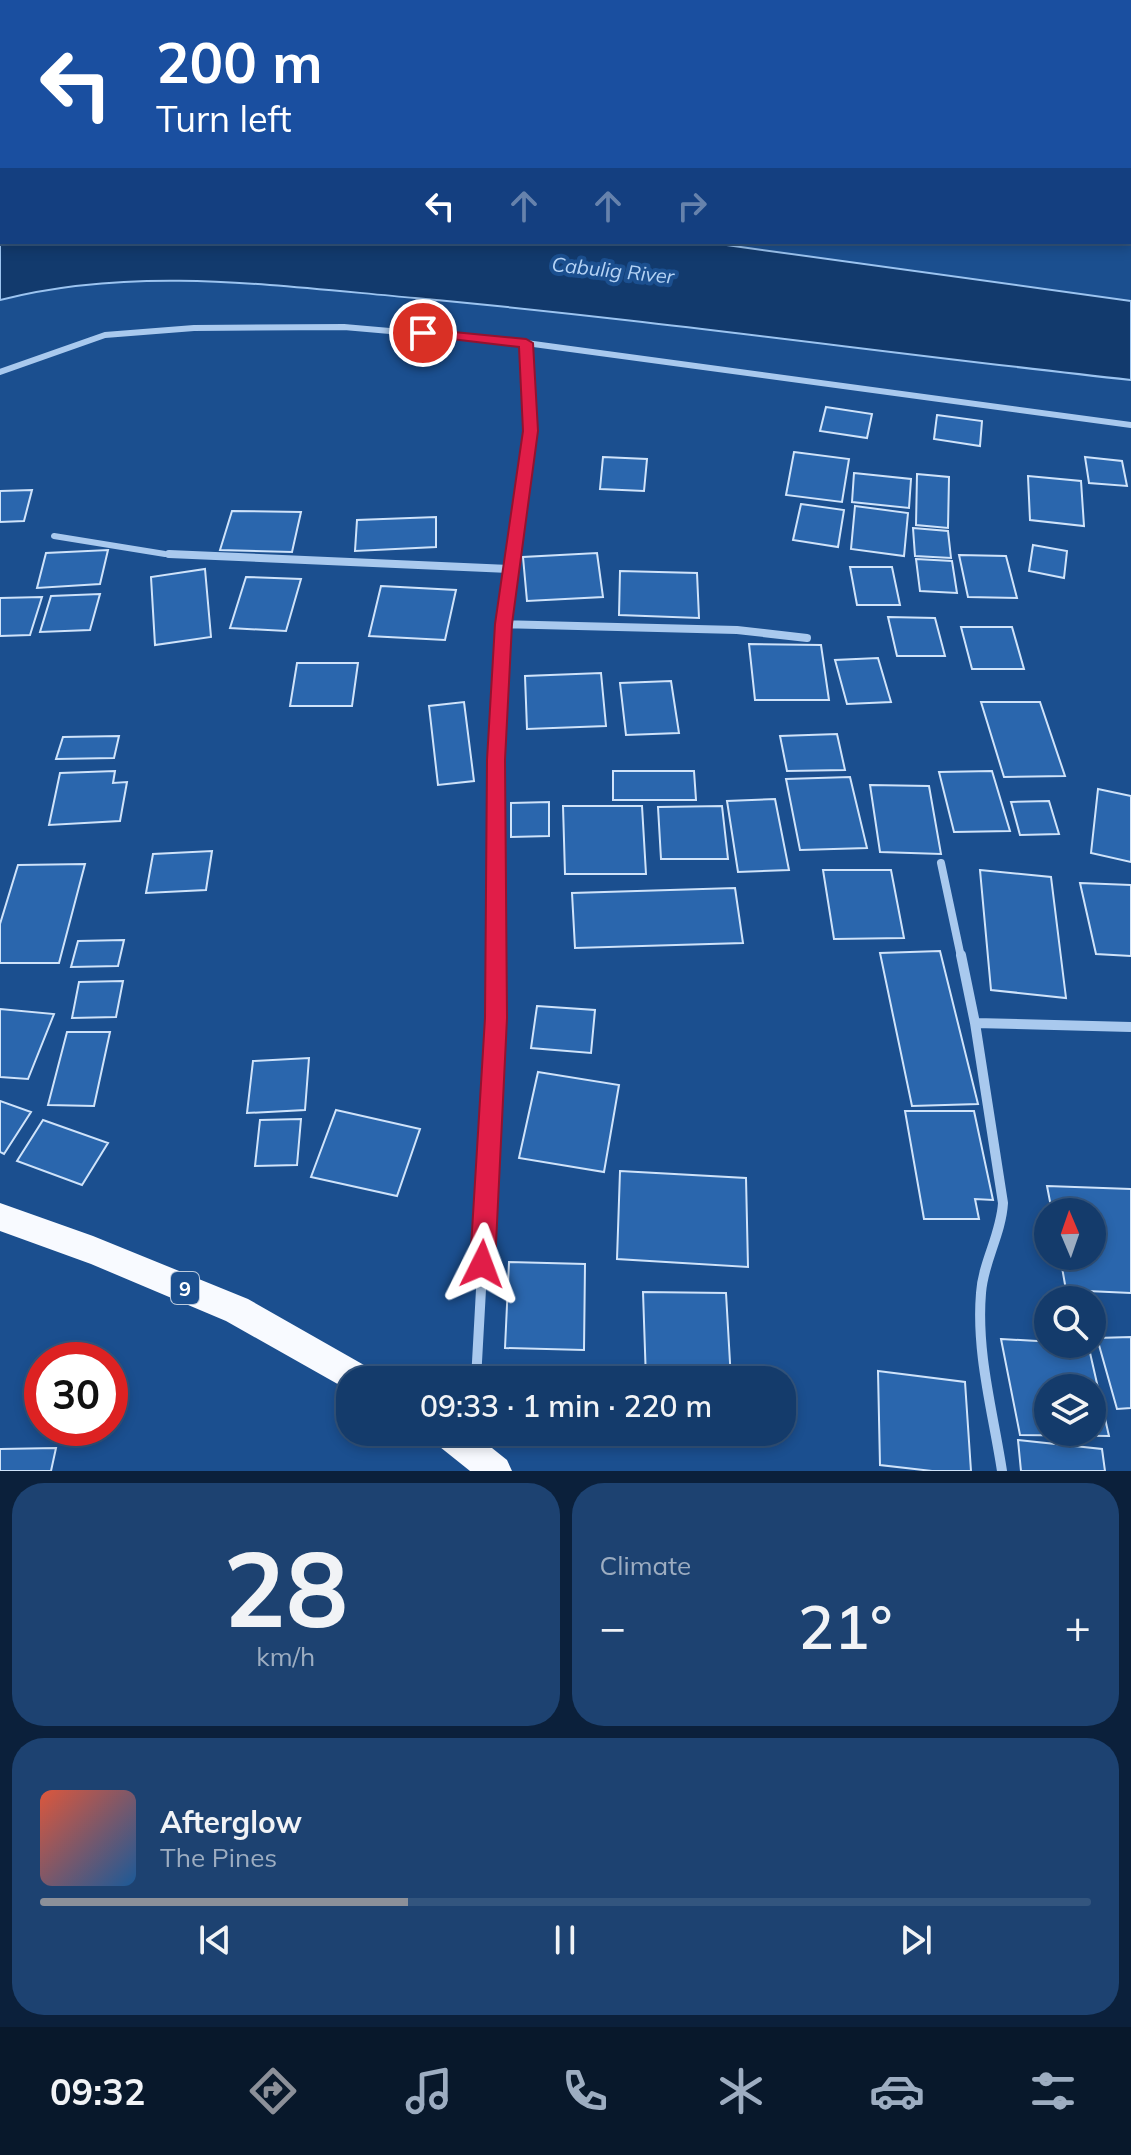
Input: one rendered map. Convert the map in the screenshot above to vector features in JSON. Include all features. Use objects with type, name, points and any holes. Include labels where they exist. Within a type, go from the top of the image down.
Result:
[{"type":"highway","name":"9","points":[[0,1217],[93,1250],[237,1310],[336,1366]]},
{"type":"highway","points":[[471,1446],[496,1471]]},
{"type":"street","points":[[0,372],[105,335],[194,328],[344,327],[526,343],[1131,425]]},
{"type":"street","points":[[477,1366],[496,1018],[496,760],[503,624],[530,431],[526,343]]},
{"type":"street","points":[[54,536],[165,554],[509,569]]},
{"type":"street","points":[[503,624],[737,630],[807,638]]},
{"type":"street","points":[[941,863],[975,1023],[1003,1203],[1003,1225],[982,1282],[980,1322],[1002,1471]]},
{"type":"street","points":[[975,1023],[1131,1027]]},
{"type":"water","name":"Cabulig River","points":[[0,244],[719,244],[1131,301],[1131,380],[594,316],[259,284],[207,281],[103,283],[51,289],[0,300]]},
{"type":"building","points":[[826,407],[872,414],[867,438],[820,431]]},
{"type":"building","points":[[937,415],[982,421],[980,446],[934,439]]},
{"type":"building","points":[[794,452],[849,459],[842,502],[786,495]]},
{"type":"building","points":[[603,457],[647,459],[644,491],[600,489]]},
{"type":"building","points":[[1085,457],[1122,461],[1127,486],[1089,483]]},
{"type":"building","points":[[854,473],[911,479],[909,508],[852,502]]},
{"type":"building","points":[[917,474],[949,477],[948,528],[916,525]]},
{"type":"building","points":[[1028,476],[1081,481],[1084,526],[1030,520]]},
{"type":"building","points":[[32,490],[24,521],[0,522],[0,491]]},
{"type":"building","points":[[801,504],[844,510],[838,547],[793,540]]},
{"type":"building","points":[[855,506],[908,513],[904,556],[851,549]]},
{"type":"building","points":[[232,511],[301,512],[292,552],[220,550]]},
{"type":"building","points":[[436,517],[436,547],[355,551],[357,520]]},
{"type":"building","points":[[913,528],[948,531],[951,558],[915,556]]},
{"type":"building","points":[[1033,545],[1067,551],[1064,578],[1029,571]]},
{"type":"building","points":[[108,550],[100,584],[37,588],[46,553]]},
{"type":"building","points":[[597,553],[603,597],[527,601],[523,557]]},
{"type":"building","points":[[959,555],[1006,556],[1017,598],[968,597]]},
{"type":"building","points":[[916,559],[952,561],[957,593],[920,591]]},
{"type":"building","points":[[850,567],[892,567],[900,605],[857,605]]},
{"type":"building","points":[[205,569],[211,637],[155,645],[151,577]]},
{"type":"building","points":[[620,571],[697,573],[699,618],[619,615]]},
{"type":"building","points":[[246,577],[301,579],[286,631],[230,628]]},
{"type":"building","points":[[381,586],[456,590],[445,640],[369,636]]},
{"type":"building","points":[[100,594],[90,630],[40,632],[51,596]]},
{"type":"building","points":[[42,597],[30,635],[0,636],[0,598]]},
{"type":"building","points":[[888,617],[935,618],[945,656],[897,656]]},
{"type":"building","points":[[961,627],[1012,627],[1024,669],[972,669]]},
{"type":"building","points":[[749,644],[821,645],[829,700],[755,700]]},
{"type":"building","points":[[878,658],[891,702],[847,704],[835,660]]},
{"type":"building","points":[[297,663],[358,663],[352,706],[290,706]]},
{"type":"building","points":[[601,673],[606,726],[527,729],[525,676]]},
{"type":"building","points":[[671,681],[679,733],[626,735],[620,683]]},
{"type":"building","points":[[464,702],[474,781],[438,785],[429,706]]},
{"type":"building","points":[[981,702],[1040,702],[1065,776],[1004,777]]},
{"type":"building","points":[[837,734],[845,770],[787,771],[780,736]]},
{"type":"building","points":[[119,736],[114,758],[56,759],[63,737]]},
{"type":"building","points":[[115,771],[113,783],[127,782],[120,821],[49,825],[60,773]]},
{"type":"building","points":[[613,771],[694,771],[696,800],[613,800]]},
{"type":"building","points":[[992,771],[1010,831],[954,832],[939,772]]},
{"type":"building","points":[[850,777],[867,848],[800,850],[786,779]]},
{"type":"building","points":[[870,785],[929,786],[941,854],[880,852]]},
{"type":"building","points":[[1098,789],[1131,796],[1131,862],[1091,853]]},
{"type":"building","points":[[775,799],[789,870],[738,872],[727,801]]},
{"type":"building","points":[[1049,801],[1059,834],[1020,835],[1011,802]]},
{"type":"building","points":[[549,802],[549,836],[511,837],[511,803]]},
{"type":"building","points":[[563,806],[642,806],[646,874],[565,874]]},
{"type":"building","points":[[722,806],[728,859],[661,859],[658,807]]},
{"type":"building","points":[[212,851],[206,890],[146,893],[153,854]]},
{"type":"building","points":[[85,864],[59,963],[0,963],[0,924],[18,865]]},
{"type":"building","points":[[823,870],[891,870],[904,938],[834,939]]},
{"type":"building","points":[[980,870],[1051,877],[1066,998],[991,990]]},
{"type":"building","points":[[1080,883],[1131,885],[1131,956],[1096,954]]},
{"type":"building","points":[[735,888],[743,943],[575,948],[572,893]]},
{"type":"building","points":[[124,940],[118,966],[71,967],[78,941]]},
{"type":"building","points":[[940,951],[978,1104],[912,1106],[880,953]]},
{"type":"building","points":[[123,981],[116,1017],[72,1018],[79,982]]},
{"type":"building","points":[[537,1006],[595,1010],[591,1053],[531,1048]]},
{"type":"building","points":[[0,1009],[54,1014],[28,1079],[0,1077]]},
{"type":"building","points":[[67,1032],[110,1032],[94,1106],[48,1105]]},
{"type":"building","points":[[309,1058],[305,1110],[247,1113],[253,1061]]},
{"type":"building","points":[[538,1072],[619,1085],[604,1172],[519,1158]]},
{"type":"building","points":[[0,1101],[31,1112],[4,1154],[0,1152]]},
{"type":"building","points":[[336,1110],[420,1129],[397,1196],[311,1177]]},
{"type":"building","points":[[905,1111],[974,1111],[993,1200],[975,1199],[979,1219],[924,1219]]},
{"type":"building","points":[[301,1119],[297,1165],[255,1166],[260,1120]]},
{"type":"building","points":[[43,1120],[108,1143],[82,1185],[17,1161]]},
{"type":"building","points":[[620,1171],[746,1178],[748,1267],[617,1259]]},
{"type":"building","points":[[1047,1186],[1131,1189],[1131,1293],[1106,1292],[1106,1286],[1065,1286],[1062,1270],[1106,1270],[1106,1198],[1049,1198]]},
{"type":"building","points":[[509,1262],[585,1264],[584,1350],[505,1348]]},
{"type":"building","points":[[643,1292],[726,1293],[730,1366],[646,1366]]},
{"type":"building","points":[[1131,1337],[1131,1408],[1117,1409],[1103,1358],[1106,1358],[1106,1338]]},
{"type":"building","points":[[1001,1339],[1034,1341],[1034,1358],[1091,1358],[1095,1374],[1034,1374],[1034,1435],[1020,1435]]},
{"type":"building","points":[[878,1371],[965,1382],[971,1471],[932,1471],[880,1465]]},
{"type":"building","points":[[1018,1440],[1034,1442],[1034,1446],[1102,1449],[1105,1471],[1021,1471]]},
{"type":"building","points":[[56,1448],[51,1471],[0,1471],[0,1449]]},
{"type":"route","points":[[423,333],[526,343],[530,431],[503,624],[496,760],[496,1018],[482,1264]]}]
